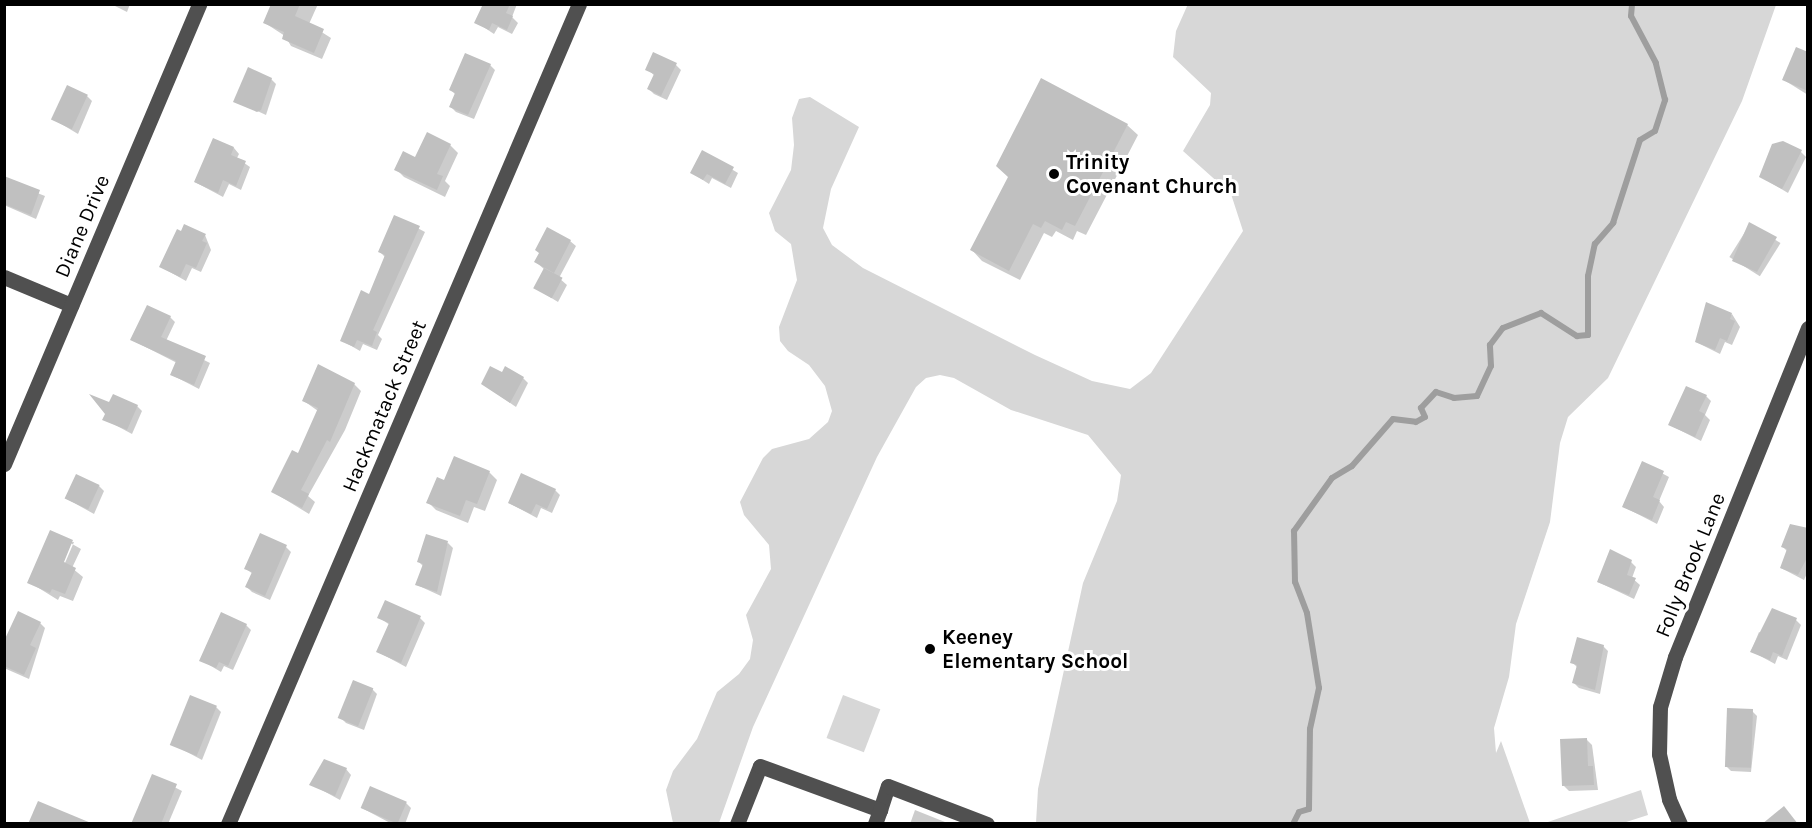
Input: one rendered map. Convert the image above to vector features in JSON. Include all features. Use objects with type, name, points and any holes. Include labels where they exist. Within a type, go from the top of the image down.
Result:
[{"type":"street","name":"Diane Drive","points":[[4,464],[199,4]]},
{"type":"street","name":"Hackmatack Street","points":[[228,824],[579,4]]},
{"type":"street","points":[[4,277],[71,305]]},
{"type":"street","name":"Folly Brook Lane","points":[[1680,824],[1669,799],[1659,754],[1660,707],[1675,657],[1808,328]]},
{"type":"street","points":[[737,824],[760,766],[878,817],[888,786],[987,824]]},
{"type":"shaded area","points":[[1188,4],[1776,5],[1742,101],[1608,378],[1568,417],[1560,443],[1550,522],[1516,624],[1509,677],[1494,728],[1496,753],[1501,741],[1530,823],[1036,823],[1038,789],[1083,583],[1117,501],[1121,475],[1088,435],[1011,410],[954,378],[940,375],[926,378],[916,387],[877,457],[753,727],[719,823],[673,823],[666,790],[673,771],[697,739],[717,692],[739,674],[750,659],[753,640],[746,615],[771,569],[769,545],[744,515],[740,502],[763,458],[772,449],[809,439],[828,422],[832,411],[825,386],[809,365],[788,351],[780,341],[779,327],[797,280],[791,244],[775,231],[769,213],[791,170],[794,145],[792,118],[799,99],[810,97],[859,127],[831,189],[823,228],[832,245],[863,268],[1035,355],[1092,381],[1130,389],[1151,373],[1243,231],[1231,194],[1183,151],[1210,105],[1211,93],[1173,57],[1176,31]]},
{"type":"shaded area","points":[[843,695],[880,709],[864,752],[827,738]]},
{"type":"shaded area","points":[[1641,790],[1648,815],[1623,823],[1545,823]]},
{"type":"building","points":[[271,4],[300,4],[295,16],[324,29],[314,53],[282,39],[284,32],[263,23]]},
{"type":"building","points":[[483,4],[510,4],[506,13],[513,16],[507,30],[492,23],[489,30],[474,23]]},
{"type":"building","points":[[1796,47],[1808,52],[1808,91],[1782,80]]},
{"type":"building","points":[[653,52],[677,63],[661,96],[647,89],[654,74],[645,70]]},
{"type":"building","points":[[465,53],[491,64],[468,115],[449,107],[455,93],[449,90]]},
{"type":"building","points":[[248,67],[272,78],[261,110],[257,112],[233,102]]},
{"type":"building","name":"Trinity Covenant Church","points":[[1041,78],[1128,124],[1075,226],[1066,222],[1062,230],[1045,221],[1041,228],[1033,224],[1009,271],[970,250],[1008,177],[996,166]]},
{"type":"building","points":[[67,85],[88,95],[72,129],[51,119]]},
{"type":"building","points":[[427,132],[451,144],[437,174],[443,176],[437,190],[394,170],[403,151],[415,157]]},
{"type":"building","points":[[213,138],[234,147],[231,155],[246,161],[236,186],[223,180],[218,193],[194,182]]},
{"type":"building","points":[[1783,141],[1802,150],[1782,189],[1759,177],[1772,144]]},
{"type":"building","points":[[702,150],[734,167],[725,184],[707,174],[703,180],[690,173]]},
{"type":"building","points":[[4,176],[40,190],[31,215],[4,204]]},
{"type":"building","points":[[394,215],[420,226],[373,330],[377,332],[372,346],[357,340],[354,347],[340,341],[361,290],[369,294],[385,255],[378,252]]},
{"type":"building","points":[[1749,222],[1777,237],[1757,272],[1732,261]]},
{"type":"building","points":[[184,224],[206,234],[202,241],[207,243],[196,268],[186,264],[180,277],[159,267],[177,229],[181,231]]},
{"type":"building","points":[[547,227],[571,240],[554,273],[534,262],[539,253],[535,250]]},
{"type":"building","points":[[544,268],[563,278],[552,298],[533,288]]},
{"type":"building","points":[[1706,302],[1732,313],[1730,319],[1735,321],[1727,341],[1720,338],[1715,350],[1695,342]]},
{"type":"building","points":[[147,305],[171,316],[161,337],[206,356],[194,385],[170,375],[176,361],[130,340]]},
{"type":"building","points":[[318,364],[355,383],[330,442],[327,440],[301,490],[309,494],[302,508],[271,492],[292,450],[298,453],[318,408],[302,401]]},
{"type":"building","points":[[490,366],[502,372],[505,366],[524,377],[510,403],[481,384]]},
{"type":"building","points":[[1686,386],[1707,395],[1699,411],[1705,414],[1695,437],[1668,425]]},
{"type":"building","points":[[89,394],[109,402],[113,394],[138,405],[127,430],[102,420],[105,414]]},
{"type":"building","points":[[454,456],[490,471],[477,504],[466,500],[460,516],[426,503],[437,477],[444,480]]},
{"type":"building","points":[[1642,461],[1664,471],[1653,497],[1660,500],[1652,520],[1622,507]]},
{"type":"building","points":[[521,473],[556,489],[547,509],[536,504],[531,514],[508,503]]},
{"type":"building","points":[[76,474],[100,485],[88,509],[65,498]]},
{"type":"building","points":[[1790,524],[1808,528],[1808,556],[1798,575],[1780,568],[1787,549],[1781,547]]},
{"type":"building","points":[[50,530],[73,540],[64,562],[76,568],[65,594],[52,589],[50,593],[27,583]]},
{"type":"building","points":[[260,533],[287,545],[265,596],[245,587],[252,572],[244,569]]},
{"type":"building","points":[[426,534],[448,541],[437,592],[415,585],[423,564],[417,562]]},
{"type":"building","points":[[1610,549],[1632,560],[1627,575],[1636,578],[1629,595],[1597,582]]},
{"type":"building","points":[[385,600],[421,616],[401,663],[376,652],[389,623],[377,618]]},
{"type":"building","points":[[1772,608],[1797,618],[1782,656],[1773,652],[1770,660],[1750,652]]},
{"type":"building","points":[[18,611],[41,622],[30,645],[36,648],[24,675],[4,666],[4,641]]},
{"type":"building","points":[[221,612],[247,624],[228,666],[219,662],[216,668],[199,661]]},
{"type":"building","points":[[1577,637],[1604,645],[1595,690],[1572,683],[1577,665],[1570,663]]},
{"type":"building","points":[[353,680],[373,688],[358,726],[338,718]]},
{"type":"building","points":[[190,695],[217,706],[197,756],[170,745]]},
{"type":"building","points":[[1727,708],[1753,709],[1751,768],[1725,767]]},
{"type":"building","points":[[1587,738],[1588,766],[1593,766],[1594,785],[1562,786],[1560,739]]},
{"type":"building","points":[[324,759],[347,768],[335,796],[309,785]]},
{"type":"building","points":[[152,774],[177,784],[161,824],[131,824]]},
{"type":"building","points":[[370,786],[407,802],[397,824],[361,808]]},
{"type":"building","points":[[38,801],[91,823],[28,824]]},
{"type":"building","points":[[1784,806],[1798,824],[1762,824]]},
{"type":"waterway","points":[[1293,824],[1299,812],[1309,809],[1310,729],[1319,688],[1307,613],[1295,582],[1294,531],[1332,478],[1352,466],[1393,419],[1416,422],[1425,417],[1421,408],[1436,392],[1454,398],[1477,396],[1491,366],[1490,345],[1503,328],[1541,313],[1577,336],[1588,335],[1588,276],[1595,244],[1613,223],[1640,140],[1655,131],[1665,100],[1656,63],[1631,16],[1632,4]]},
{"type":"place","name":"Trinity Covenant Church","points":[[1054,174]]},
{"type":"place","name":"Keeney Elementary School","points":[[930,649]]}]
